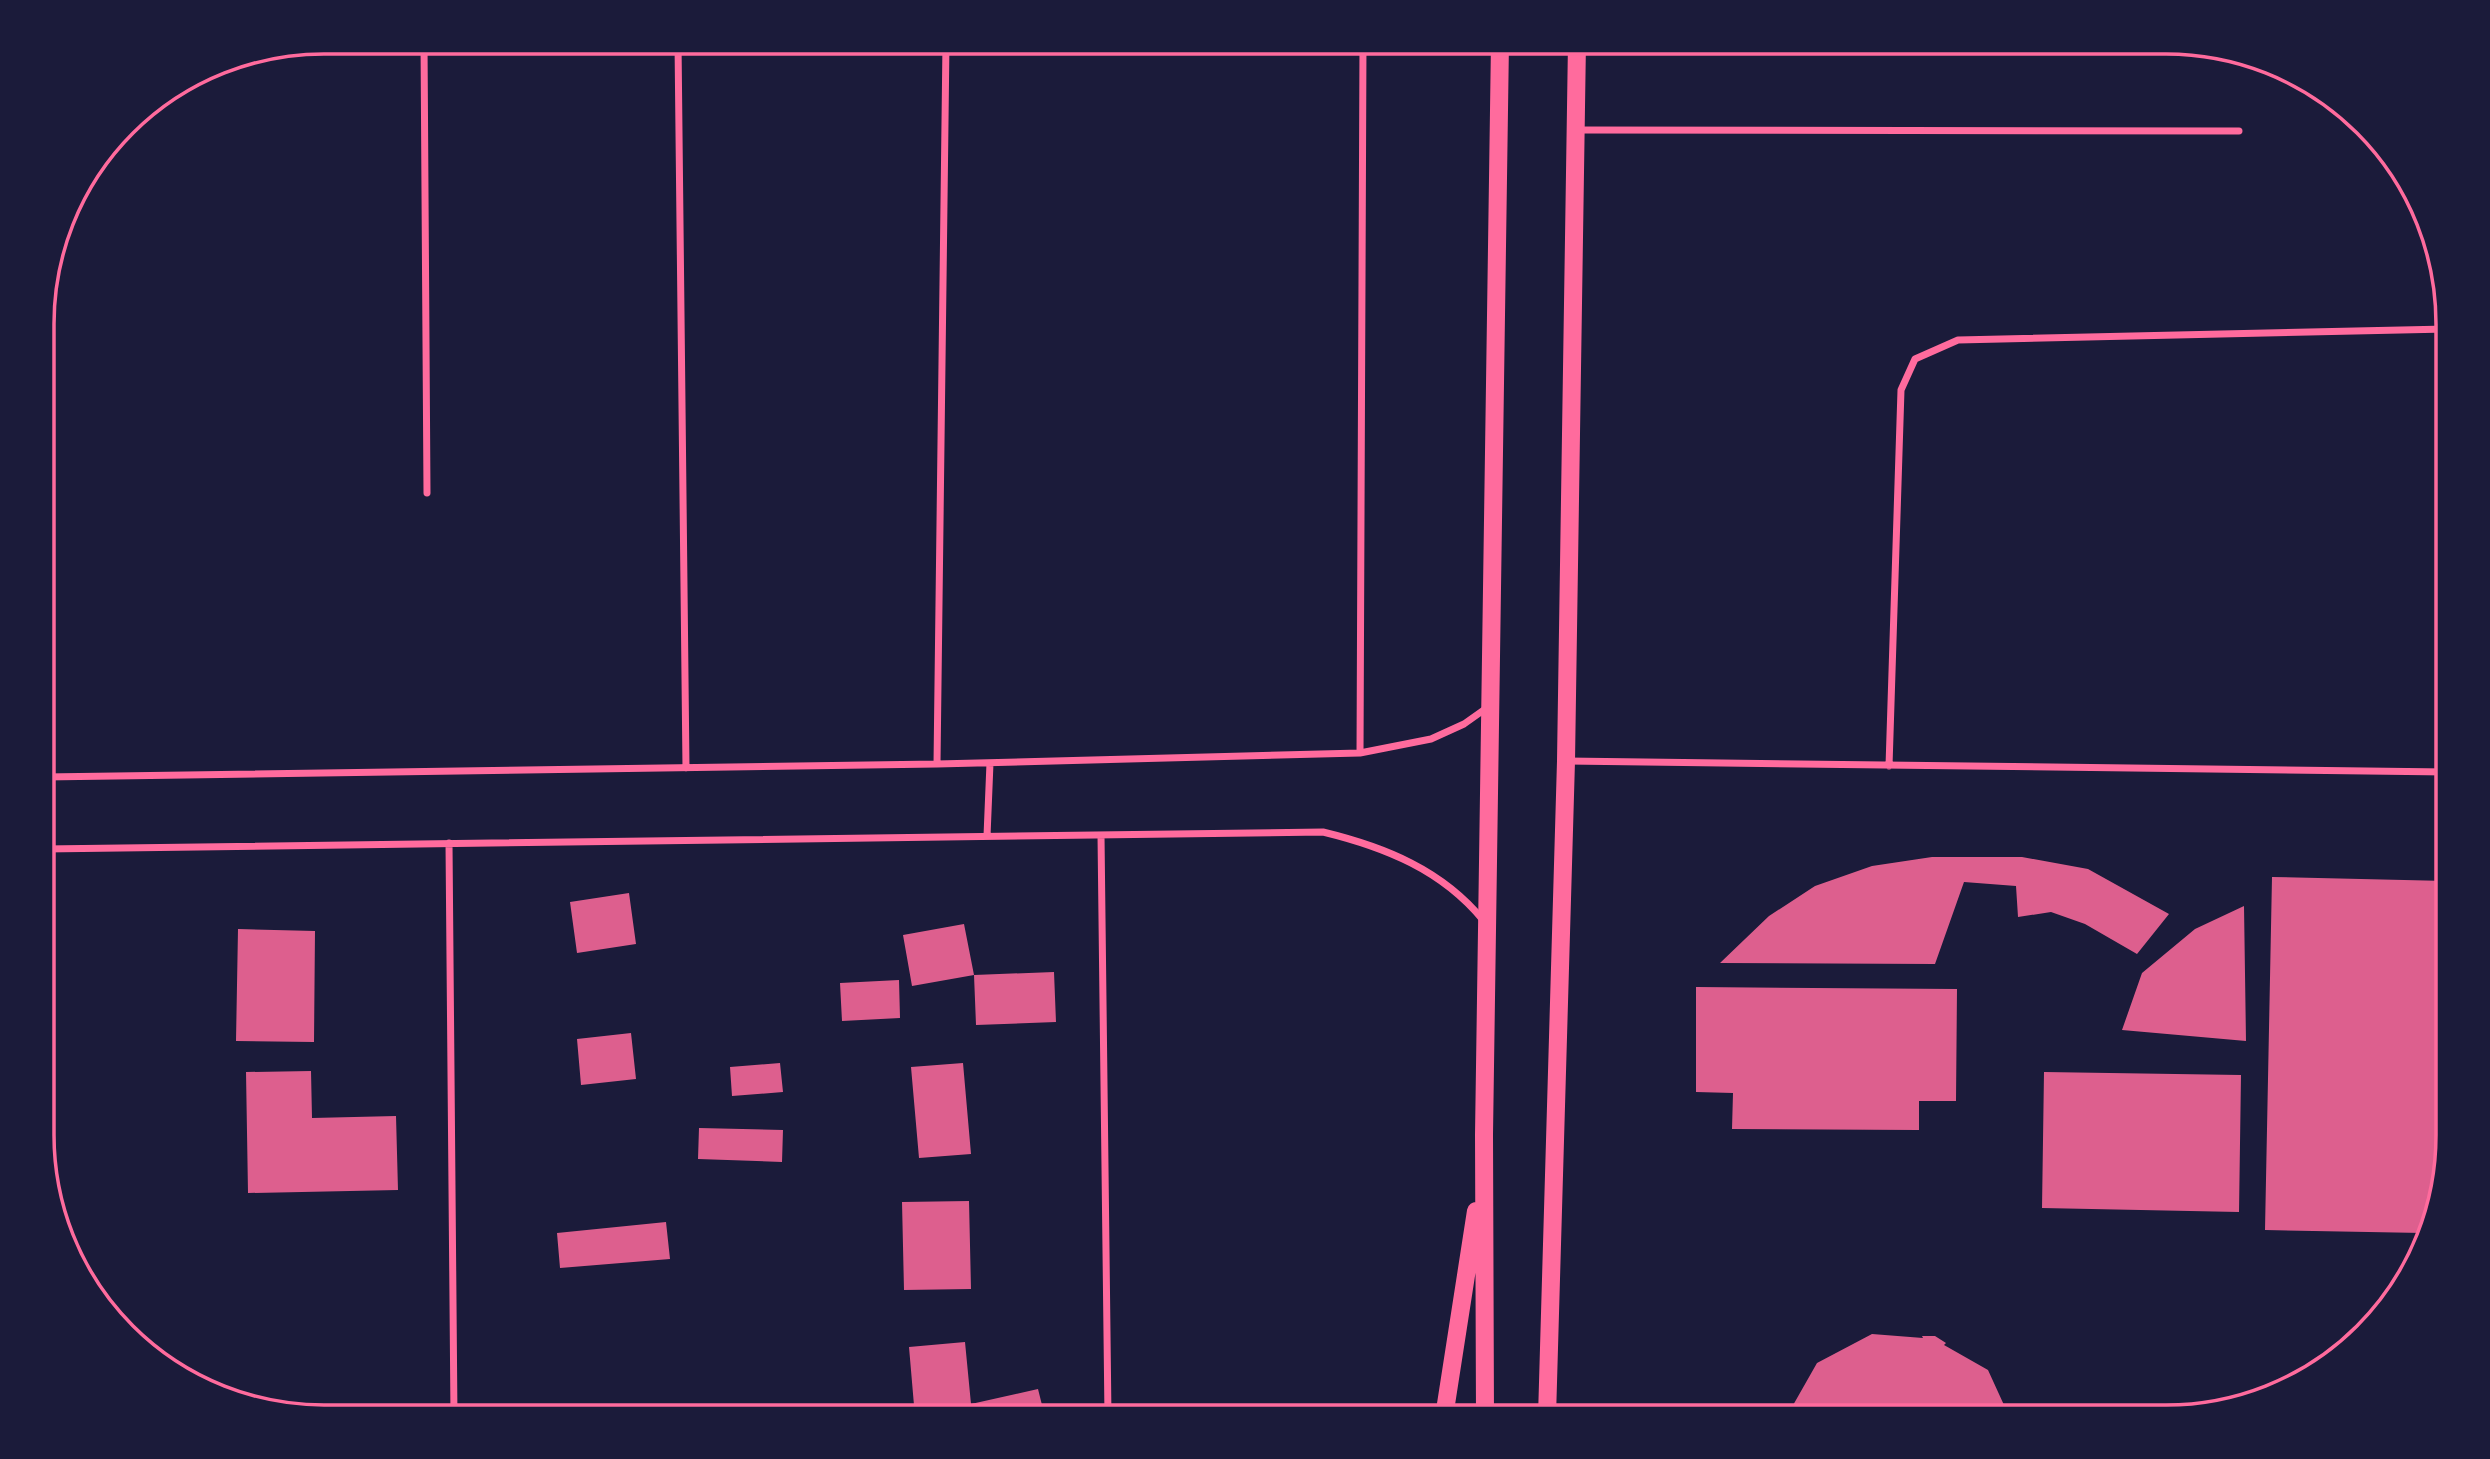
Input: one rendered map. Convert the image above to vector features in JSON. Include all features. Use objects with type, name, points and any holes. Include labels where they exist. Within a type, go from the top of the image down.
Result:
[{"type":"main road","points":[[1485,1405],[1484,1135],[1500,54]]},
{"type":"main road","points":[[1548,1405],[1566,761],[1577,54]]},
{"type":"main road","points":[[1446,1405],[1474,1225],[1484,1135]]},
{"type":"street","points":[[424,54],[428,493]]},
{"type":"street","points":[[678,54],[686,768]]},
{"type":"street","points":[[937,764],[946,54]]},
{"type":"street","points":[[1360,753],[1363,54]]},
{"type":"street","points":[[1576,130],[2239,131]]},
{"type":"street","points":[[1889,766],[1901,390],[1915,359],[1958,340],[2436,329]]},
{"type":"street","points":[[54,777],[937,764],[1360,753],[1431,739],[1465,724],[1491,705]]},
{"type":"street","points":[[1566,761],[2436,772]]},
{"type":"street","points":[[987,836],[990,763]]},
{"type":"street","points":[[54,849],[1323,832],[1397,855],[1432,874],[1464,897],[1487,925]]},
{"type":"street","points":[[1101,835],[1108,1405]]},
{"type":"street","points":[[449,843],[454,1405]]},
{"type":"building","points":[[1932,857],[2022,857],[2088,869],[2169,914],[2137,954],[2085,924],[2051,912],[2018,917],[2016,886],[1964,882],[1935,964],[1720,963],[1769,916],[1815,886],[1872,866]]},
{"type":"building","points":[[2272,877],[2436,881],[2436,1135],[2431,1187],[2417,1233],[2265,1230]]},
{"type":"building","points":[[629,893],[636,944],[577,953],[570,902]]},
{"type":"building","points":[[2244,906],[2246,1041],[2122,1030],[2142,973],[2195,929]]},
{"type":"building","points":[[964,924],[974,975],[912,986],[903,935]]},
{"type":"building","points":[[238,929],[315,931],[314,1042],[236,1041]]},
{"type":"building","points":[[1054,972],[1056,1022],[976,1025],[974,975]]},
{"type":"building","points":[[899,980],[900,1018],[842,1021],[840,983]]},
{"type":"building","points":[[1696,987],[1957,989],[1956,1101],[1919,1101],[1919,1130],[1732,1129],[1733,1093],[1696,1092]]},
{"type":"building","points":[[631,1033],[636,1079],[581,1085],[577,1039]]},
{"type":"building","points":[[780,1063],[783,1092],[732,1096],[730,1067]]},
{"type":"building","points":[[963,1063],[971,1154],[919,1158],[911,1067]]},
{"type":"building","points":[[311,1071],[312,1118],[396,1116],[398,1190],[248,1193],[246,1072]]},
{"type":"building","points":[[2044,1072],[2241,1075],[2239,1212],[2042,1208]]},
{"type":"building","points":[[699,1128],[783,1130],[782,1162],[698,1159]]},
{"type":"building","points":[[969,1201],[971,1289],[904,1290],[902,1202]]},
{"type":"building","points":[[666,1222],[670,1259],[560,1268],[557,1233]]},
{"type":"building","points":[[1872,1334],[1923,1338],[1922,1336],[1935,1336],[1946,1343],[1944,1345],[1988,1370],[2004,1405],[1793,1405],[1817,1363]]},
{"type":"building","points":[[965,1342],[971,1404],[1038,1389],[1042,1405],[914,1405],[909,1347]]}]
